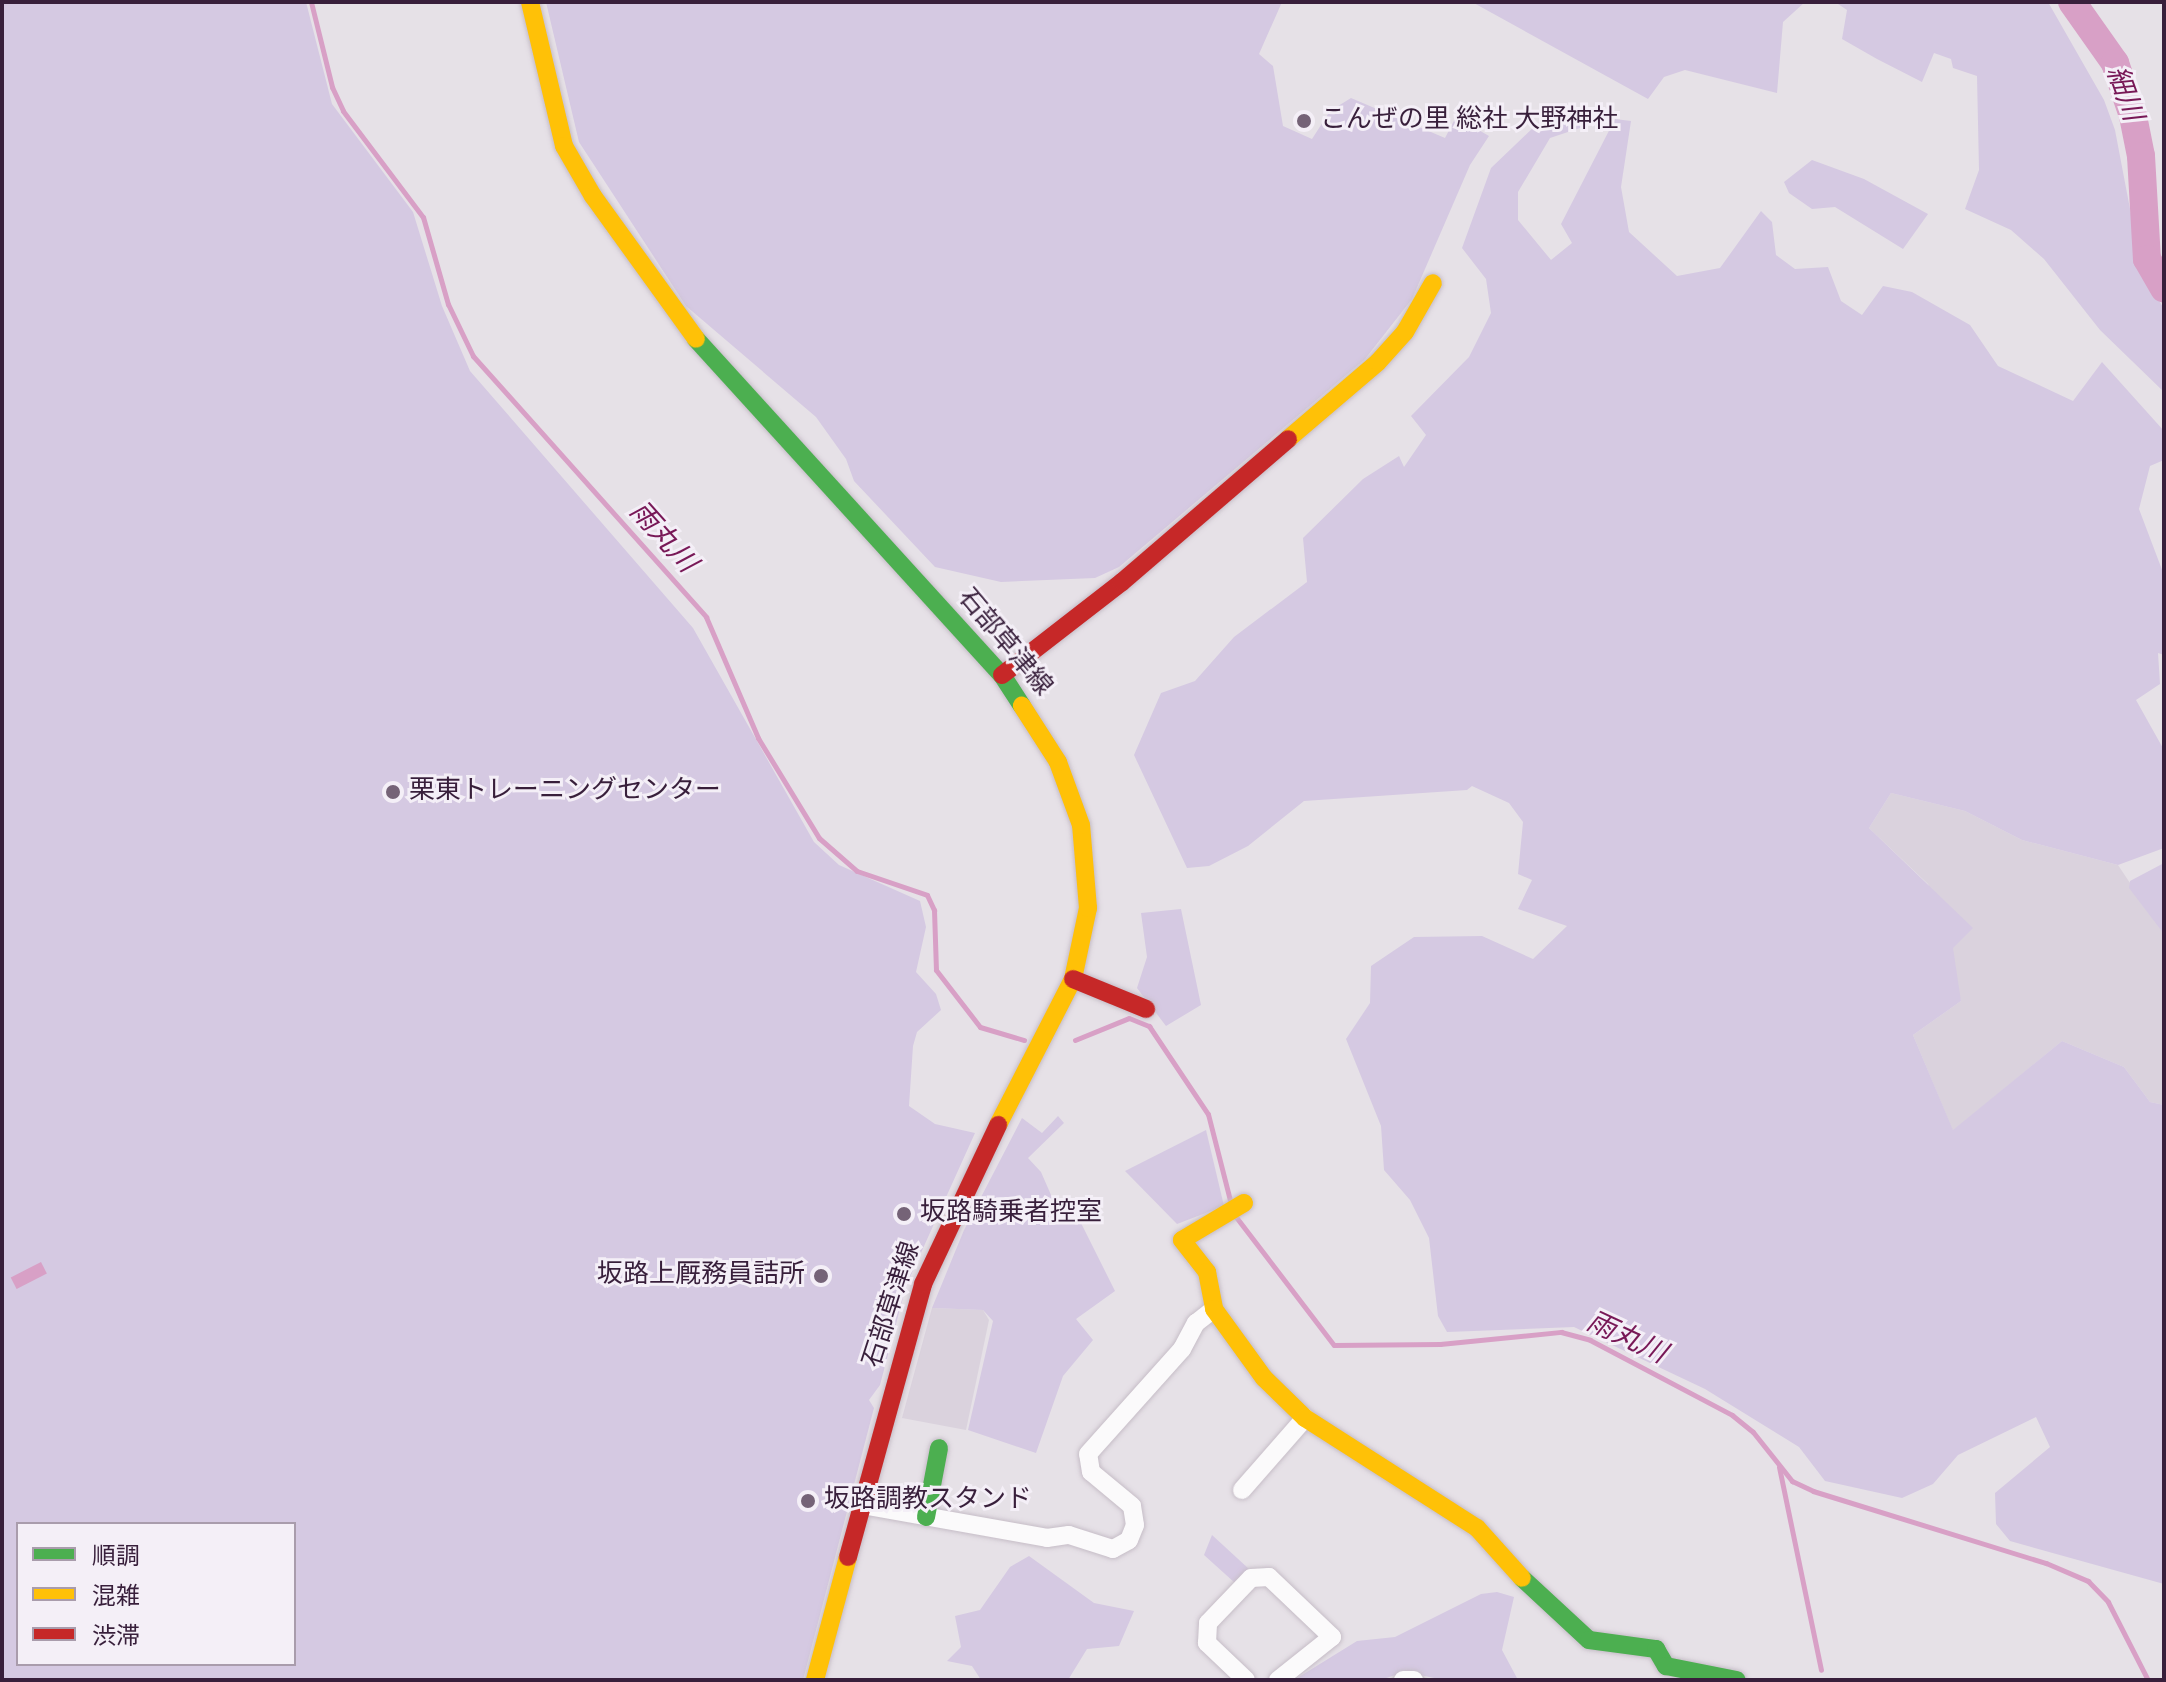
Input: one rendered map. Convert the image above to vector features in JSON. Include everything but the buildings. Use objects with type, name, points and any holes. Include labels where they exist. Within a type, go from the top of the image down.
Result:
[{"type":"main road","name":"石部草津線","points":[[530,2],[564,146],[642,268],[746,398],[1002,675],[1058,762],[1081,825],[1088,897],[1073,979],[960,1198],[923,1284],[815,1680]]},
{"type":"main road","points":[[1002,675],[1122,582],[1378,362],[1405,332],[1433,283]]},
{"type":"main road","points":[[1073,979],[1146,1009]]},
{"type":"main road","points":[[1236,1206],[1182,1240],[1207,1272],[1214,1309],[1264,1378],[1305,1418],[1477,1528],[1554,1612],[1589,1640],[1656,1649],[1666,1666],[1737,1680]]},
{"type":"main road","points":[[926,1517],[939,1448]]},
{"type":"street","points":[[862,1505],[1047,1538],[1069,1535],[1113,1549],[1129,1540],[1135,1525],[1132,1506],[1091,1472],[1088,1454],[1182,1349],[1196,1323],[1214,1309]]},
{"type":"street","points":[[1242,1490],[1305,1418]]},
{"type":"street","points":[[1246,1680],[1207,1643],[1208,1623],[1251,1578],[1269,1577],[1332,1637],[1278,1680]]},
{"type":"street","points":[[1403,1680],[1414,1680]]},
{"type":"shaded area","name":"栗東トレーニングセンター","points":[[2,2],[306,2],[332,104],[413,212],[442,306],[470,371],[693,628],[814,842],[839,865],[920,901],[926,927],[916,972],[936,994],[941,1010],[917,1032],[913,1046],[909,1106],[935,1124],[975,1133],[906,1286],[880,1385],[869,1400],[874,1408],[803,1680],[2,1680]]},
{"type":"shaded area","points":[[546,2],[1282,2],[1259,54],[1273,66],[1283,126],[1312,139],[1330,111],[1351,98],[1445,138],[1456,117],[1489,136],[1470,165],[1412,299],[1365,359],[1119,567],[1095,578],[1001,582],[935,567],[854,481],[846,459],[816,417],[686,306],[579,142]]},
{"type":"shaded area","points":[[1472,2],[1805,2],[1783,22],[1777,93],[1685,70],[1664,77],[1648,99]]},
{"type":"shaded area","points":[[1835,2],[2048,2],[2104,100],[2115,130],[2142,272],[2164,309],[2164,392],[2100,330],[2044,259],[2011,230],[1965,209],[1979,170],[1977,76],[1953,68],[1951,59],[1934,53],[1922,82],[1877,59],[1842,39],[1847,10]]},
{"type":"shaded area","points":[[1570,108],[1588,109],[1589,125],[1550,138],[1518,192],[1518,220],[1551,260],[1572,243],[1561,224],[1615,119],[1631,121],[1621,187],[1629,232],[1677,276],[1720,268],[1761,211],[1772,222],[1776,255],[1795,269],[1828,267],[1841,301],[1862,315],[1883,286],[1912,292],[1970,325],[1998,366],[2073,401],[2102,362],[2164,431],[2164,460],[2150,466],[2139,509],[2164,575],[2164,655],[2158,653],[2160,684],[2136,700],[2164,750],[2164,848],[2118,865],[2022,840],[1965,811],[1891,793],[1869,828],[1973,928],[1953,948],[1961,1001],[1913,1035],[1953,1130],[2062,1041],[2124,1067],[2150,1102],[2164,1105],[2164,1584],[2010,1541],[1996,1524],[1995,1493],[2050,1447],[2036,1417],[1958,1455],[1933,1484],[1902,1498],[1825,1481],[1799,1447],[1705,1389],[1574,1327],[1447,1332],[1438,1316],[1429,1238],[1410,1200],[1384,1170],[1381,1126],[1346,1039],[1370,1003],[1371,966],[1414,937],[1482,936],[1533,959],[1567,926],[1518,909],[1532,880],[1518,874],[1523,822],[1509,803],[1472,786],[1467,790],[1304,801],[1248,846],[1209,866],[1187,868],[1134,755],[1161,693],[1195,681],[1234,637],[1307,582],[1303,538],[1363,479],[1399,456],[1404,467],[1426,435],[1411,416],[1469,357],[1491,313],[1486,279],[1462,248],[1491,168],[1538,123]]},
{"type":"shaded area","points":[[1812,160],[1864,179],[1928,214],[1903,249],[1835,207],[1812,209],[1789,193],[1784,182]]},
{"type":"shaded area","points":[[1891,793],[1965,811],[2022,840],[2118,865],[2164,934],[2164,1105],[2150,1102],[2124,1067],[2062,1041],[1953,1131],[1913,1035],[1961,1001],[1928,884],[1869,828]]},
{"type":"shaded area","points":[[2164,863],[2164,934],[2129,888],[2130,881]]},
{"type":"shaded area","points":[[1181,909],[1201,1005],[1166,1026],[1137,988],[1147,957],[1141,913]]},
{"type":"shaded area","points":[[1058,1116],[1064,1123],[1028,1158],[1041,1172],[1058,1211],[1079,1219],[1115,1291],[1076,1319],[1093,1340],[1063,1376],[1036,1453],[968,1430],[993,1321],[983,1310],[932,1308],[964,1230],[1022,1118],[1042,1133]]},
{"type":"shaded area","points":[[1206,1130],[1224,1206],[1177,1224],[1125,1171]]},
{"type":"shaded area","points":[[41,1262],[47,1274],[17,1289],[11,1277]]},
{"type":"shaded area","points":[[932,1308],[983,1310],[989,1320],[966,1430],[902,1418]]},
{"type":"shaded area","points":[[1212,1535],[1249,1569],[1235,1583],[1204,1555]]},
{"type":"shaded area","points":[[1029,1556],[1094,1603],[1134,1611],[1119,1646],[1087,1649],[1068,1680],[981,1680],[972,1666],[947,1661],[961,1647],[955,1616],[980,1610],[1010,1567]]},
{"type":"shaded area","points":[[1497,1592],[1514,1597],[1502,1650],[1518,1680],[1444,1680],[1405,1672],[1380,1680],[1294,1680],[1357,1641],[1395,1637],[1481,1594]]},
{"type":"waterway","name":"雨丸川","points":[[311,2],[332,87],[343,111],[423,217],[448,304],[473,356],[706,617],[758,738],[819,838],[857,871],[927,895],[934,910],[936,970],[980,1027],[1024,1040]]},
{"type":"waterway","name":"細川","points":[[2072,2],[2115,63],[2133,116],[2141,156],[2147,259],[2164,289]]},
{"type":"waterway","name":"雨丸川","points":[[1075,1040],[1129,1018],[1149,1026],[1208,1114],[1230,1200]]},
{"type":"waterway","name":"雨丸川","points":[[1236,1217],[1334,1345],[1440,1344],[1561,1332],[1590,1340],[1732,1415],[1753,1432],[1792,1481],[1813,1491],[2046,1563],[2088,1581],[2108,1602],[2148,1680]]},
{"type":"waterway","points":[[1779,1467],[1821,1670]]},
{"type":"traffic: fast","points":[[696,339],[1002,675],[1022,706]]},
{"type":"traffic: fast","points":[[926,1517],[939,1448]]},
{"type":"traffic: fast","points":[[1522,1578],[1589,1640],[1656,1649],[1666,1666],[1737,1680]]},
{"type":"traffic: slow","points":[[530,2],[564,146],[593,196],[696,339]]},
{"type":"traffic: slow","points":[[1288,439],[1378,362],[1405,332],[1433,283]]},
{"type":"traffic: slow","points":[[998,1125],[1073,979],[1088,908],[1081,825],[1058,762],[1022,706]]},
{"type":"traffic: slow","points":[[1244,1203],[1182,1240],[1207,1272],[1214,1309],[1264,1378],[1305,1418],[1477,1528],[1522,1578]]},
{"type":"traffic: slow","points":[[815,1680],[848,1557]]},
{"type":"traffic: jam","points":[[1002,675],[1122,582],[1288,439]]},
{"type":"traffic: jam","points":[[1073,979],[1146,1009]]},
{"type":"traffic: jam","points":[[848,1557],[923,1284],[998,1125]]},
{"type":"place","name":"こんぜの里 総社 大野神社","points":[[1304,121]]},
{"type":"place","name":"栗東トレーニングセンター","points":[[393,792]]},
{"type":"place","name":"坂路騎乗者控室","points":[[904,1214]]},
{"type":"place","name":"坂路上厩務員詰所","points":[[821,1276]]},
{"type":"place","name":"坂路調教スタンド","points":[[808,1501]]}]
